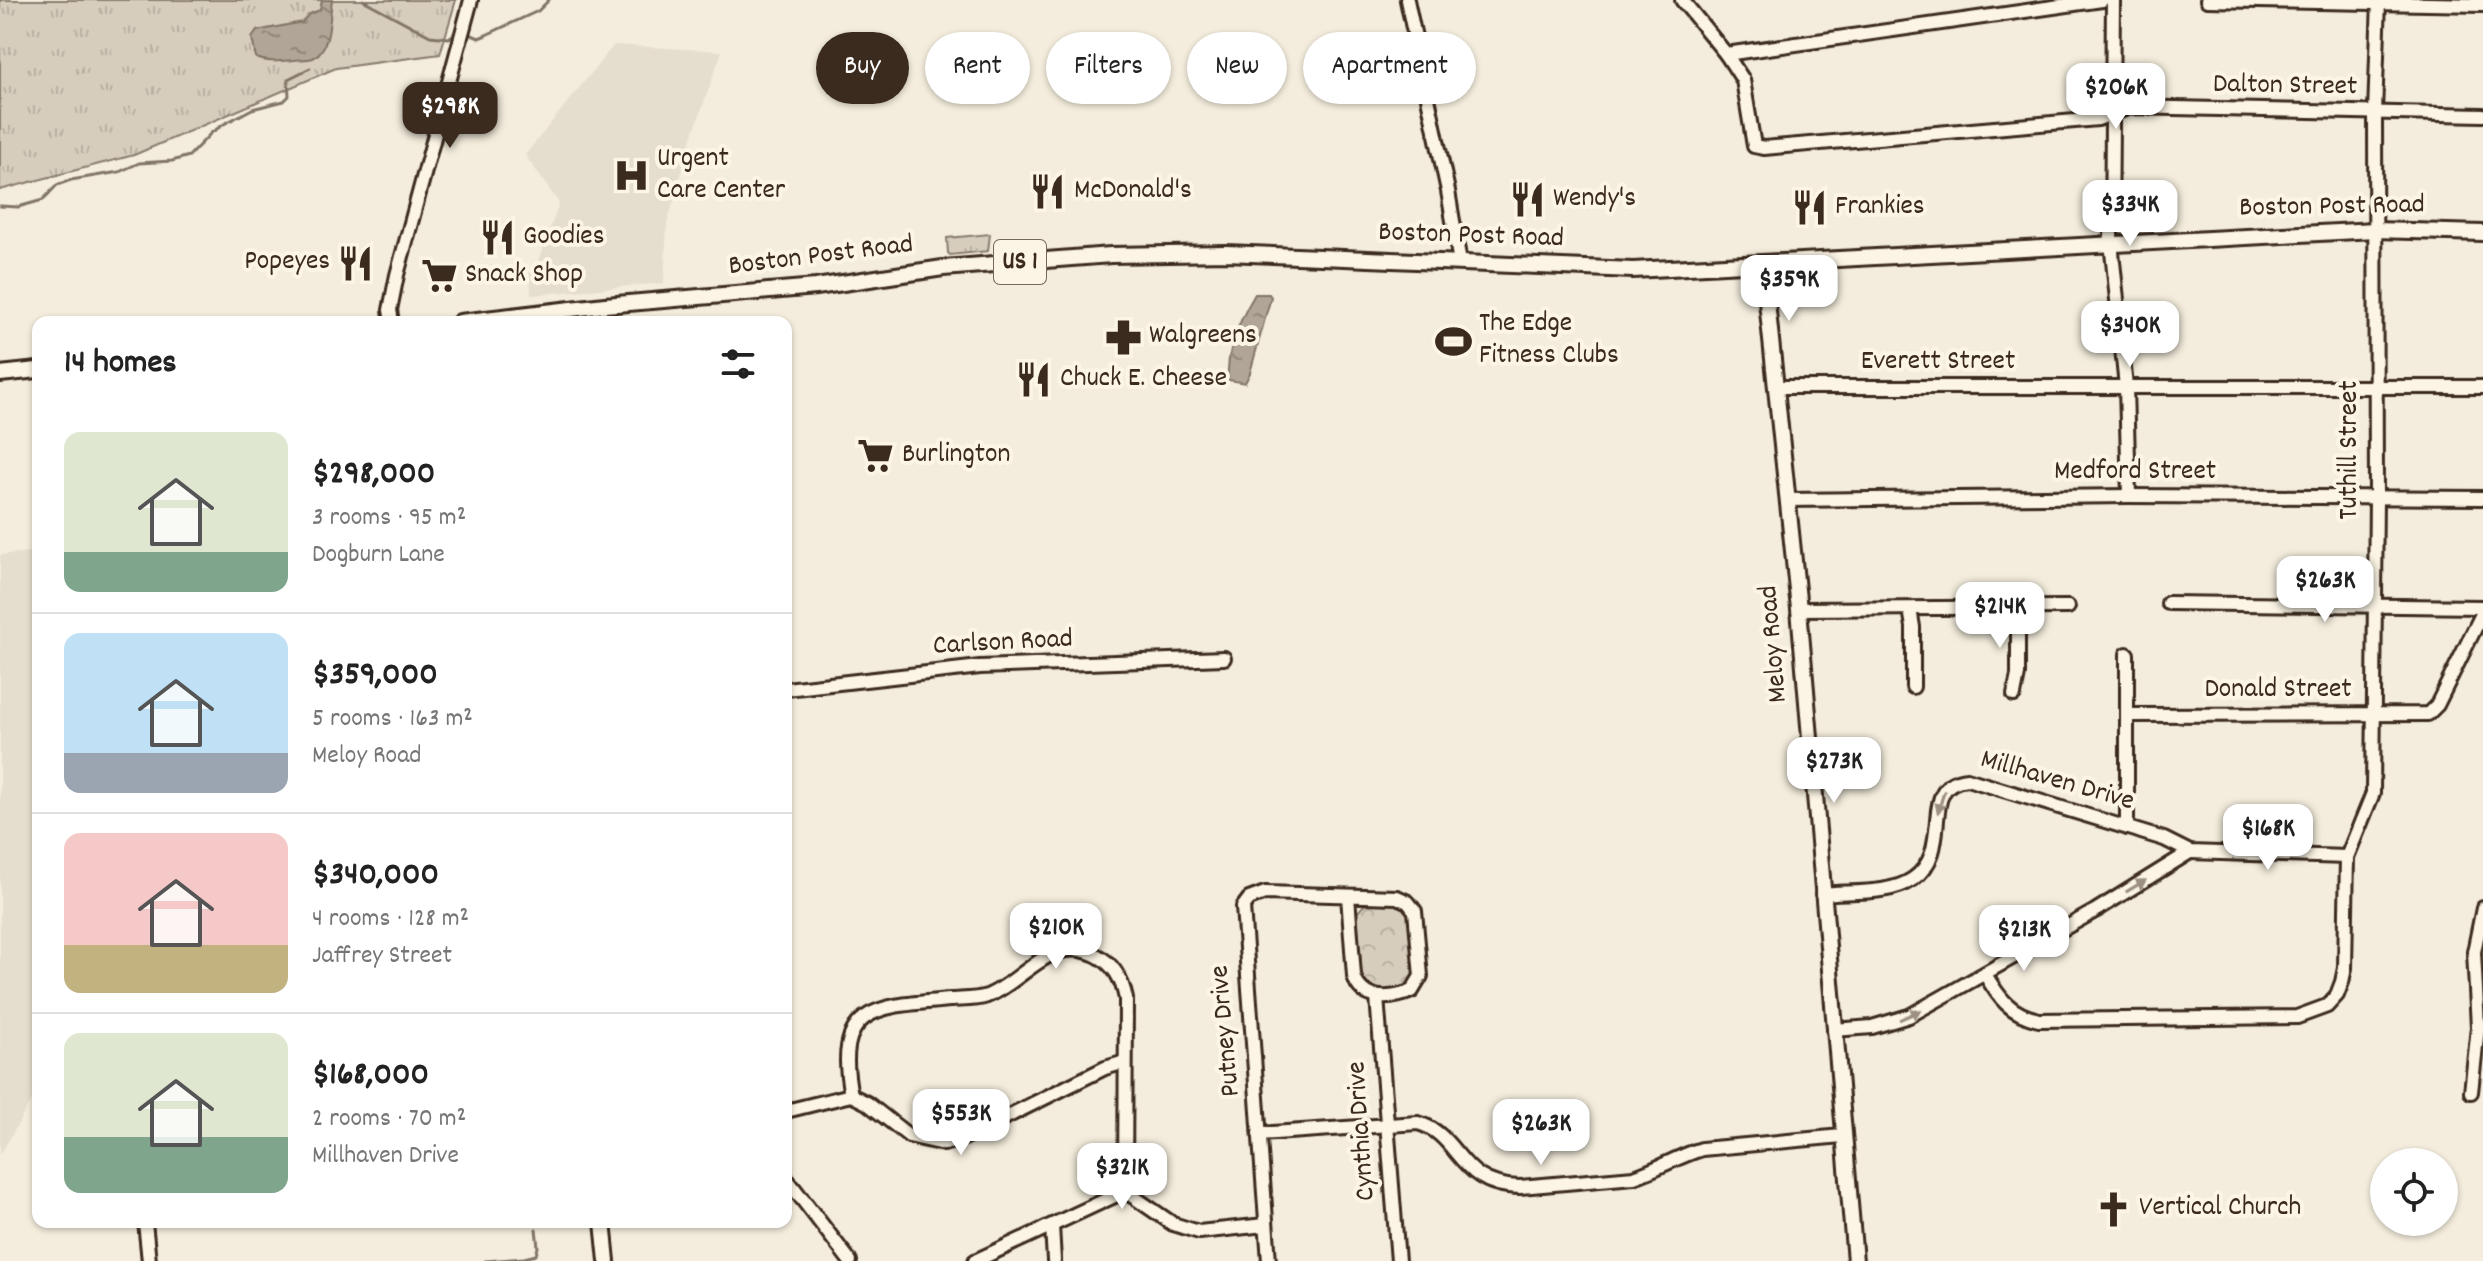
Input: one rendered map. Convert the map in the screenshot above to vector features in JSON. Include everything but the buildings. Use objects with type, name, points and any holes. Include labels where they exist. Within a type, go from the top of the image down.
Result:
[{"type":"main road","name":"Boston Post Road","points":[[581,315],[816,287],[943,268],[1111,255],[1226,253],[1633,270],[2375,230],[2483,233]]},
{"type":"main road","name":"Meloy Road","points":[[1763,263],[1799,609],[1855,1261]]},
{"type":"main road","points":[[0,374],[32,371]]},
{"type":"main road","points":[[604,1228],[607,1261]]},
{"type":"street","points":[[391,316],[397,275],[471,0]]},
{"type":"street","points":[[1407,0],[1448,191],[1460,263]]},
{"type":"street","points":[[1682,0],[1726,54],[2102,0]]},
{"type":"street","points":[[2113,0],[2111,242],[2126,387],[2129,496]]},
{"type":"street","points":[[2207,0],[2483,5]]},
{"type":"street","name":"Tuthill Street","points":[[1985,974],[2005,1004],[2015,1012],[2039,1020],[2297,1017],[2313,1013],[2332,1001],[2342,982],[2345,968],[2347,857],[2373,793],[2375,113],[2379,1]]},
{"type":"street","name":"Dalton Street","points":[[1726,54],[1743,80],[1754,146],[1764,148],[2098,119],[2130,107],[2483,115]]},
{"type":"street","name":"Everett Street","points":[[1776,387],[2483,387]]},
{"type":"street","name":"Medford Street","points":[[1787,500],[2129,496],[2483,498]]},
{"type":"street","points":[[2168,603],[2483,609]]},
{"type":"street","points":[[1799,609],[2068,607]]},
{"type":"street","points":[[2014,695],[2018,675],[2018,608]]},
{"type":"street","points":[[1910,609],[1913,687]]},
{"type":"street","name":"Donald Street","points":[[2128,715],[2428,714],[2437,705],[2483,609]]},
{"type":"street","points":[[2127,654],[2127,828]]},
{"type":"street","name":"Carlson Road","points":[[792,688],[980,667],[1224,658]]},
{"type":"street","name":"Millhaven Drive","points":[[1822,894],[1894,887],[1913,879],[1927,865],[1935,849],[1941,794],[1950,784],[1962,779],[1973,779],[2164,839],[2190,852],[2347,857]]},
{"type":"street","points":[[1834,1030],[1872,1027],[1909,1016],[2190,852]]},
{"type":"street","name":"Putney Drive","points":[[1269,1261],[1243,907],[1249,899],[1265,893],[1348,896]]},
{"type":"street","points":[[1348,896],[1402,898],[1415,911],[1421,968],[1419,982],[1406,994],[1377,997],[1363,991],[1355,979],[1348,896]]},
{"type":"street","points":[[2471,1092],[2480,1027],[2474,952],[2483,908]]},
{"type":"street","points":[[851,1095],[846,1070],[848,1041],[869,1014],[891,1004],[987,995],[1043,958],[1062,950],[1090,952],[1117,972],[1126,999],[1125,1191]]},
{"type":"street","name":"Cynthia Drive","points":[[1377,997],[1398,1261]]},
{"type":"street","points":[[792,1110],[851,1095],[867,1103],[909,1136],[944,1144],[964,1138],[1105,1068],[1125,1062]]},
{"type":"street","points":[[1259,1134],[1418,1123],[1427,1125],[1439,1134],[1468,1168],[1490,1182],[1505,1186],[1634,1177],[1702,1149],[1842,1136]]},
{"type":"street","points":[[792,1186],[850,1261]]},
{"type":"street","points":[[1125,1191],[1173,1224],[1199,1232],[1265,1225]]},
{"type":"street","points":[[975,1261],[1104,1198],[1125,1191]]},
{"type":"street","points":[[1052,1226],[1054,1261]]},
{"type":"street","points":[[146,1228],[149,1261]]},
{"type":"shaded area","points":[[614,45],[722,51],[692,137],[667,224],[664,283],[531,295],[530,272],[536,267],[559,203],[525,155]]},
{"type":"shaded area","points":[[32,552],[32,1099],[0,1155],[0,555]]},
{"type":"green space","points":[[0,0],[456,0],[440,54],[336,68],[134,155],[0,190]]},
{"type":"green space","points":[[990,234],[988,251],[948,253],[947,238]]},
{"type":"green space","points":[[1372,902],[1401,904],[1410,919],[1414,972],[1411,979],[1399,988],[1374,989],[1362,980],[1357,913]]},
{"type":"water","points":[[322,0],[332,0],[327,40],[319,53],[306,59],[265,61],[256,58],[252,38],[257,31],[302,22],[309,14],[320,10]]},
{"type":"water","points":[[1255,294],[1269,294],[1271,297],[1250,373],[1245,383],[1228,380],[1229,358],[1235,336]]},
{"type":"waterway","points":[[363,0],[430,36],[449,38],[459,30]]},
{"type":"waterway","points":[[467,33],[479,38],[538,11],[549,0]]},
{"type":"waterway","points":[[0,206],[18,207],[43,200],[57,185],[71,180],[119,172],[139,163],[172,161],[189,156],[224,124],[252,109],[284,101],[289,96],[288,79],[310,68]]},
{"type":"waterway","points":[[485,1261],[536,1255],[536,1229]]},
{"type":"place","name":"Urgent Care Center","points":[[631,176]]},
{"type":"place","name":"McDonald's","points":[[1048,192]]},
{"type":"place","name":"Wendy's","points":[[1527,200]]},
{"type":"place","name":"Frankies","points":[[1809,208]]},
{"type":"place","name":"Goodies","points":[[497,238]]},
{"type":"place","name":"Popeyes","points":[[356,263]]},
{"type":"place","name":"Snack Shop","points":[[439,276]]},
{"type":"place","name":"Walgreens","points":[[1123,337]]},
{"type":"place","name":"The Edge Fitness Clubs","points":[[1453,341]]},
{"type":"place","name":"Chuck E. Cheese","points":[[1034,380]]},
{"type":"place","name":"Burlington","points":[[876,456]]},
{"type":"place","name":"Vertical Church","points":[[2113,1209]]}]
